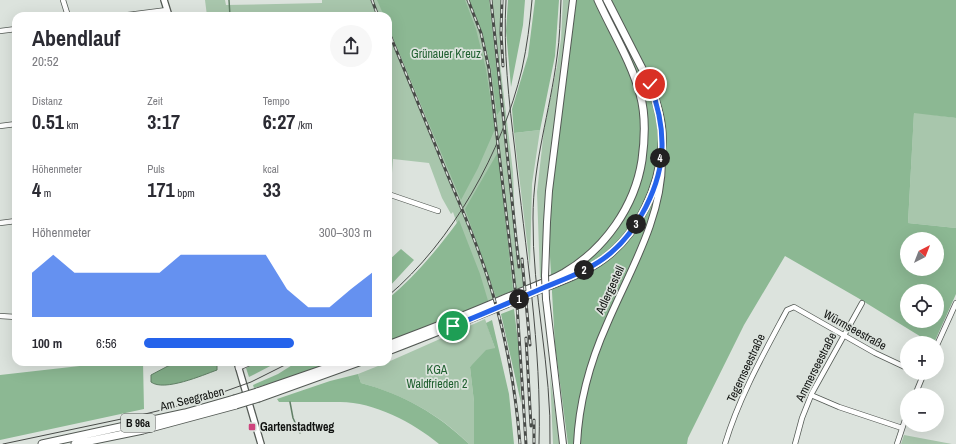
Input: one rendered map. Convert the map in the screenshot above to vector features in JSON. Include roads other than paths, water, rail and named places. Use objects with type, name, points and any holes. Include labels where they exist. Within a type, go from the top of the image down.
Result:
[{"type":"main road","points":[[563,444],[546,299],[545,276],[549,191],[573,0]]},
{"type":"main road","points":[[392,349],[565,272],[595,250],[612,230],[625,210],[635,188],[641,167],[644,148],[644,120],[640,95],[634,74],[598,0]]},
{"type":"main road","name":"Adlergestell","points":[[576,444],[582,402],[590,368],[607,324],[638,256],[651,220],[662,171],[660,122],[655,97],[607,0]]},
{"type":"main road","name":"Adlergestell","points":[[412,339],[569,278],[604,258],[619,245],[633,229],[644,212],[657,178],[662,145]]},
{"type":"main road","points":[[392,344],[412,339]]},
{"type":"main road","name":"Am Seegraben","points":[[258,395],[334,366]]},
{"type":"main road","name":"Am Seegraben","points":[[75,444],[143,430],[347,366]]},
{"type":"main road","name":"Am Seegraben","points":[[42,444],[235,402]]},
{"type":"street","points":[[63,0],[67,12]]},
{"type":"street","points":[[164,0],[168,12]]},
{"type":"street","points":[[0,31],[12,30]]},
{"type":"street","points":[[0,126],[12,124]]},
{"type":"street","points":[[392,195],[438,211]]},
{"type":"street","points":[[0,223],[12,222]]},
{"type":"street","name":"Ammerseestraße","points":[[795,444],[811,396],[862,303]]},
{"type":"street","points":[[941,336],[956,303]]},
{"type":"street","name":"Würmseestraße","points":[[794,307],[875,353],[900,365]]},
{"type":"street","name":"Tegernseestraße","points":[[724,444],[764,352],[787,310],[794,307]]},
{"type":"street","points":[[0,316],[12,317]]},
{"type":"street","points":[[238,366],[260,444]]},
{"type":"street","points":[[811,396],[900,427]]},
{"type":"street","points":[[897,444],[901,432]]},
{"type":"waterway","points":[[229,0],[230,12]]},
{"type":"waterway","points":[[290,402],[293,418],[300,433]]},
{"type":"tram line","points":[[506,0],[505,38],[509,94],[532,298],[538,371],[539,444]]},
{"type":"tram line","points":[[392,292],[412,274],[434,249],[454,222],[488,163],[502,132],[522,69],[532,0]]},
{"type":"tram line","points":[[550,444],[548,387],[536,275],[533,218],[536,177],[558,50],[561,0]]},
{"type":"tram line","points":[[3,444],[145,414],[198,401],[251,382],[283,366]]},
{"type":"railway","points":[[372,0],[376,12]]},
{"type":"railway","points":[[468,0],[481,33],[489,69],[517,305],[526,444]]},
{"type":"railway","points":[[491,0],[519,267]]},
{"type":"railway","points":[[502,0],[501,33],[503,66]]},
{"type":"railway","points":[[392,40],[467,221],[489,282],[499,316],[514,388],[520,444]]},
{"type":"railway","points":[[522,259],[530,345]]},
{"type":"railway","points":[[526,338],[531,426]]},
{"type":"railway","points":[[534,420],[534,444]]},
{"type":"place","name":"Gartenstadtweg","points":[[252,427]]},
{"type":"park label","name":"Grünauer Kreuz","points":[[446,54]]},
{"type":"park label","name":"KGA Waldfrieden 2","points":[[437,377]]}]
